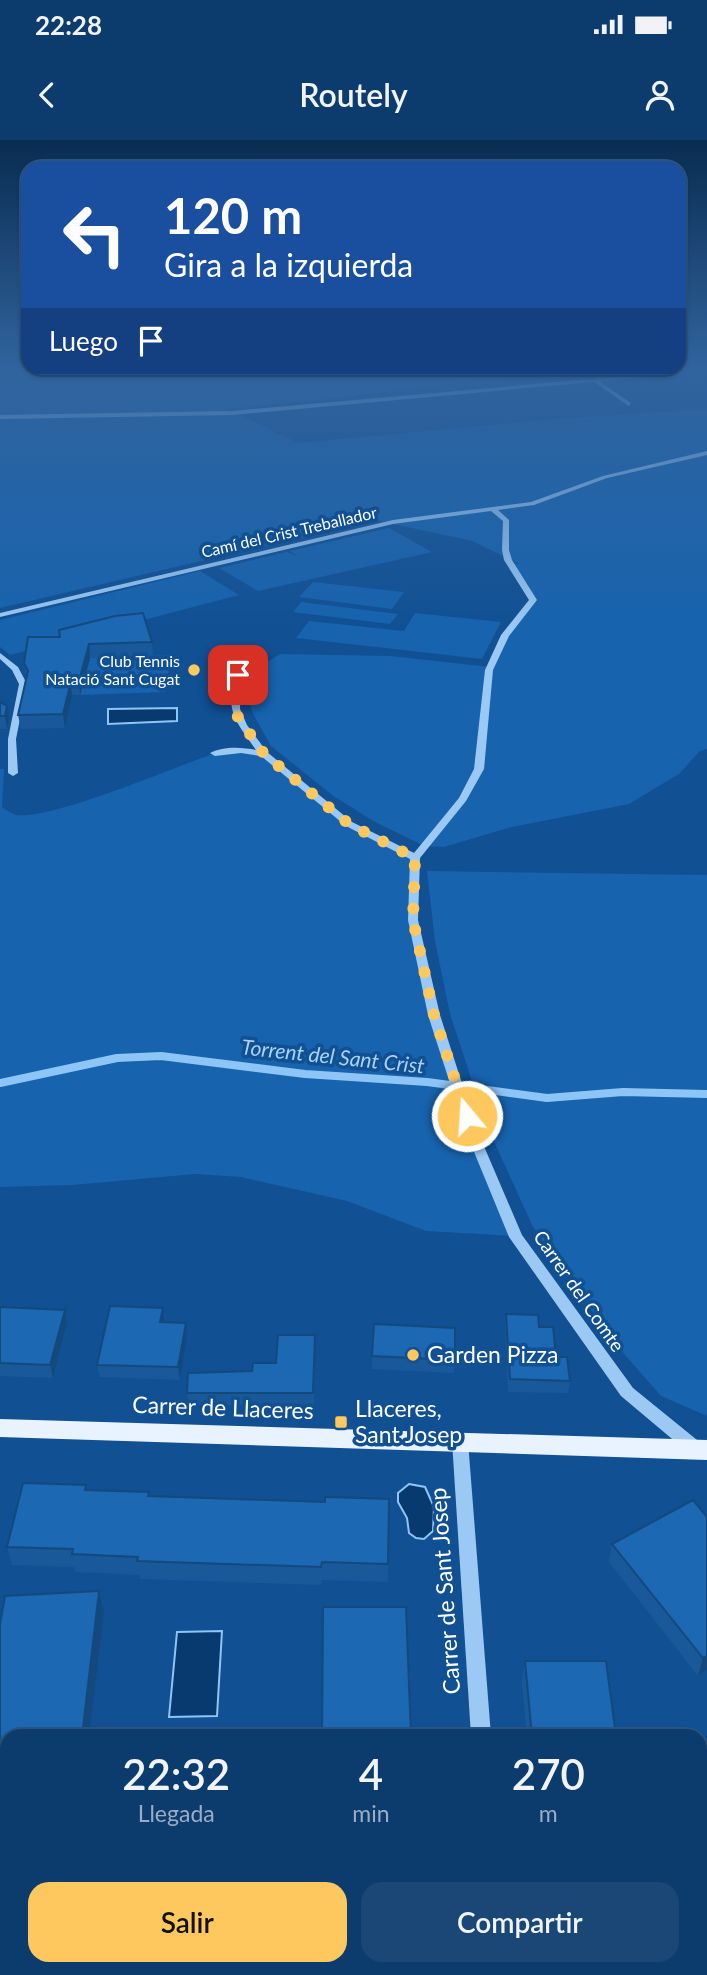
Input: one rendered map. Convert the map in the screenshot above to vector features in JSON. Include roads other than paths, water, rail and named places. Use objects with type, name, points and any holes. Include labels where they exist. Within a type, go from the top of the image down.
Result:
[{"type":"main road","name":"Carrer de Llaceres","points":[[0,1428],[704,1451]]},
{"type":"street","name":"Camí del Crist Treballador","points":[[0,615],[393,522],[532,505],[606,477],[692,457]]},
{"type":"street","points":[[238,675],[233,698],[234,711],[264,754],[349,824],[415,858],[463,799],[479,769],[489,670],[505,635],[533,600],[528,585],[509,564],[504,541],[507,533],[506,520],[493,510]]},
{"type":"street","points":[[0,655],[15,669],[23,684],[12,739],[13,773]]},
{"type":"street","points":[[215,753],[241,750],[264,754]]},
{"type":"street","name":"Carrer del Comte","points":[[415,858],[413,920],[434,1015],[471,1130],[516,1237],[627,1392],[704,1451]]},
{"type":"street","name":"Carrer de Sant Josep","points":[[460,1441],[481,1729]]},
{"type":"waterway","name":"Torrent del Sant Crist","points":[[0,1083],[117,1058],[161,1056],[305,1074],[427,1082],[547,1098],[623,1092],[707,1094]]},
{"type":"place","name":"Club Tennis Natació Sant Cugat","points":[[194,670]]},
{"type":"place","name":"Garden Pizza","points":[[413,1355]]},
{"type":"place","name":"Llaceres, Sant Josep","points":[[341,1422]]}]
